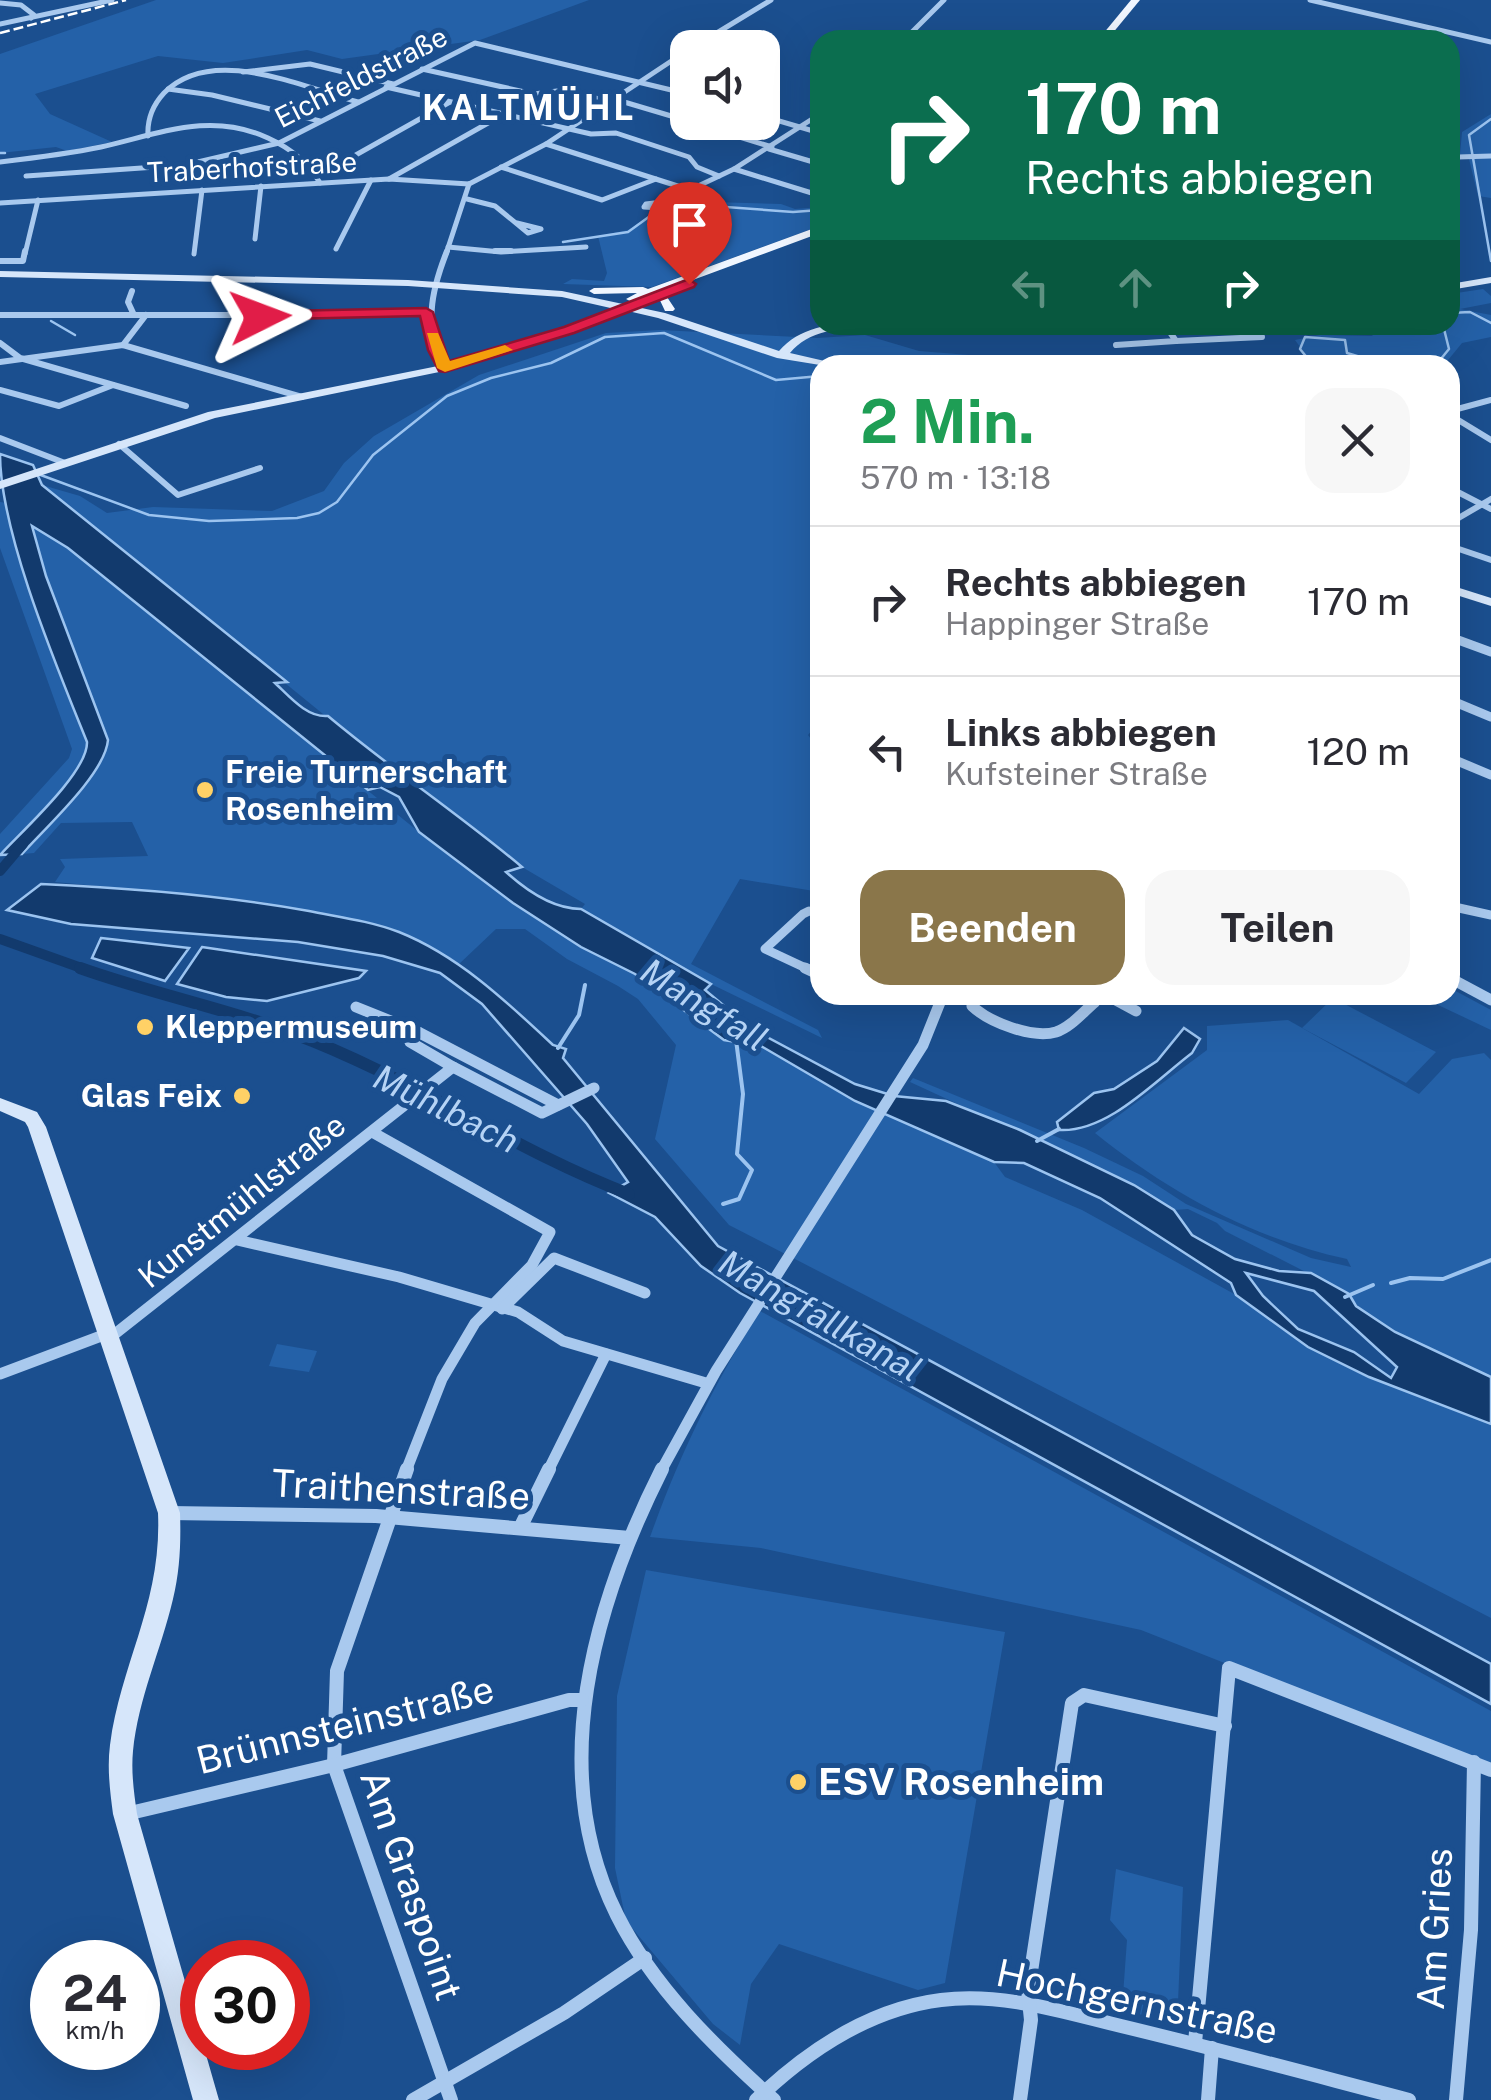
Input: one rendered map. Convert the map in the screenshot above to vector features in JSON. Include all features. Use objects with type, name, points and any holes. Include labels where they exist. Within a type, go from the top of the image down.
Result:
[{"type":"main road","points":[[1101,30],[1126,0]]},
{"type":"main road","points":[[1110,30],[1136,0]]},
{"type":"main road","points":[[0,485],[212,415],[445,368],[540,338],[810,235]]},
{"type":"main road","points":[[0,274],[408,282],[593,295],[660,292]]},
{"type":"main road","points":[[1460,286],[1490,281]]},
{"type":"main road","points":[[660,292],[665,312]]},
{"type":"main road","points":[[593,295],[793,346],[813,355]]},
{"type":"main road","points":[[593,295],[600,315]]},
{"type":"main road","points":[[600,315],[665,312],[754,342],[793,346],[810,355]]},
{"type":"main road","points":[[793,346],[811,335]]},
{"type":"main road","points":[[1460,592],[1491,602]]},
{"type":"main road","points":[[0,1104],[31,1117],[37,1128],[169,1514],[169,1566],[122,1741],[119,1775],[124,1814],[206,2100]]},
{"type":"street","points":[[0,23],[112,0]]},
{"type":"street","points":[[721,30],[771,0]]},
{"type":"street","points":[[914,30],[944,0]]},
{"type":"street","points":[[1310,0],[1439,30]]},
{"type":"street","points":[[0,3],[28,8],[34,14],[31,18]]},
{"type":"street","points":[[1460,35],[1491,42]]},
{"type":"street","name":"Eichfeldstraße","points":[[26,176],[185,164],[279,143],[475,43],[640,80]]},
{"type":"street","points":[[445,368],[435,350],[426,312],[469,184],[546,144],[670,61]]},
{"type":"street","points":[[148,136],[151,110],[168,89],[195,72],[238,73],[310,64],[450,102],[591,134],[616,133],[688,158],[697,162],[696,167],[719,176]]},
{"type":"street","points":[[420,69],[534,94],[558,90],[613,100],[670,116]]},
{"type":"street","points":[[238,73],[359,102]]},
{"type":"street","points":[[640,80],[670,89]]},
{"type":"street","points":[[168,89],[212,94],[321,122]]},
{"type":"street","points":[[314,172],[354,156],[450,102]]},
{"type":"street","points":[[389,180],[505,114]]},
{"type":"street","points":[[658,204],[734,169],[810,120]]},
{"type":"street","points":[[780,121],[810,130]]},
{"type":"street","points":[[0,162],[199,125],[227,124],[279,143],[314,172],[320,183]]},
{"type":"street","points":[[745,140],[810,161]]},
{"type":"street","points":[[546,144],[687,190]]},
{"type":"street","points":[[1462,157],[1491,156]]},
{"type":"street","points":[[501,167],[602,200],[656,179]]},
{"type":"street","points":[[734,169],[810,193]]},
{"type":"street","points":[[336,249],[371,180]]},
{"type":"street","name":"Traberhofstraße","points":[[1,205],[371,180],[469,184]]},
{"type":"street","points":[[255,239],[261,186]]},
{"type":"street","points":[[194,254],[202,190]]},
{"type":"street","points":[[466,199],[496,206],[517,223]]},
{"type":"street","points":[[0,261],[23,260],[38,200]]},
{"type":"street","points":[[448,247],[501,252],[586,247]]},
{"type":"street","points":[[408,282],[431,297]]},
{"type":"street","points":[[132,291],[128,302],[134,315]]},
{"type":"street","points":[[0,315],[260,315],[270,320],[283,315],[426,312]]},
{"type":"street","points":[[123,345],[146,315]]},
{"type":"street","points":[[1171,335],[1176,342]]},
{"type":"street","points":[[1116,345],[1262,337]]},
{"type":"street","points":[[0,342],[20,358],[186,406]]},
{"type":"street","points":[[0,362],[123,345],[302,397]]},
{"type":"street","points":[[0,390],[59,406],[114,385]]},
{"type":"street","points":[[1460,410],[1491,400]]},
{"type":"street","points":[[1460,420],[1491,440]]},
{"type":"street","points":[[0,438],[55,456],[59,465]]},
{"type":"street","points":[[119,444],[178,495],[260,468]]},
{"type":"street","points":[[1460,493],[1491,509]]},
{"type":"street","points":[[1460,517],[1491,499]]},
{"type":"street","points":[[1460,549],[1491,560]]},
{"type":"street","points":[[1460,640],[1491,652]]},
{"type":"street","points":[[1460,704],[1491,717]]},
{"type":"street","points":[[1460,762],[1491,775]]},
{"type":"street","points":[[1460,908],[1491,915]]},
{"type":"street","points":[[810,911],[765,949],[810,971]]},
{"type":"street","points":[[1460,983],[1491,1000]]},
{"type":"street","points":[[765,2097],[645,1958],[606,1893],[589,1838],[581,1781],[582,1700],[594,1638],[630,1538],[671,1446],[706,1383],[913,1060],[931,1030],[940,1005]]},
{"type":"street","points":[[972,1005],[975,1013],[1049,1034],[1061,1030],[1086,1005]]},
{"type":"street","points":[[1128,1005],[1136,1010]]},
{"type":"street","points":[[356,1008],[418,1032],[561,1103]]},
{"type":"street","points":[[418,1032],[410,1042],[542,1114],[594,1088]]},
{"type":"street","name":"Kunstmühlstraße","points":[[0,1374],[110,1335],[237,1240],[453,1067]]},
{"type":"street","points":[[372,1132],[550,1232],[532,1265],[496,1308]]},
{"type":"street","points":[[237,1240],[399,1277],[518,1312],[563,1341],[706,1383]]},
{"type":"street","points":[[496,1308],[554,1258],[645,1292]]},
{"type":"street","name":"Am Graspoint","points":[[451,2100],[334,1765],[337,1670],[442,1379],[475,1323],[496,1308]]},
{"type":"street","points":[[521,1526],[606,1354]]},
{"type":"street","name":"Traithenstraße","points":[[169,1514],[306,1512],[521,1526],[630,1538]]},
{"type":"street","points":[[1195,2043],[1229,1668],[1491,1770]]},
{"type":"street","points":[[1020,2100],[1030,2006],[1028,1991],[1072,1703],[1084,1695],[1224,1726]]},
{"type":"street","name":"Brünnsteinstraße","points":[[124,1814],[334,1765],[569,1700],[582,1700]]},
{"type":"street","name":"Am Gries","points":[[1456,2100],[1471,1930],[1474,1762]]},
{"type":"street","points":[[414,2100],[564,2013],[645,1958]]},
{"type":"street","name":"Hochgernstraße","points":[[765,2097],[872,2017],[944,2000],[1030,2006],[1195,2043],[1409,2100]]},
{"type":"street","points":[[1208,2100],[1212,2048]]},
{"type":"shaded area","points":[[156,0],[589,0],[480,40],[342,59],[307,50],[223,63],[158,56],[35,94],[50,114],[112,142],[67,151],[56,147],[0,153],[0,54]]},
{"type":"shaded area","points":[[1491,114],[1491,198],[1478,196],[1469,159],[1460,154],[1462,132]]},
{"type":"shaded area","points":[[678,201],[810,208],[810,230],[652,287],[563,284],[572,279],[604,281],[607,273],[598,236],[628,230]]},
{"type":"shaded area","points":[[1483,289],[1491,296],[1491,303],[1460,309],[1460,292]]},
{"type":"shaded area","points":[[1460,309],[1491,315],[1491,337],[1462,343],[1452,355],[1306,355],[1295,340],[1320,335],[1460,335]]},
{"type":"shaded area","points":[[660,330],[817,338],[865,335],[919,351],[969,355],[810,355],[810,890],[740,879],[691,964],[818,1030],[822,1038],[711,984],[581,909],[585,904],[522,867],[388,767],[42,485],[80,496],[107,513],[153,507],[272,511],[324,491],[344,463],[374,436],[479,375],[606,333]]},
{"type":"shaded area","points":[[0,502],[8,503],[31,591],[87,742],[84,755],[66,785],[0,855],[0,834],[69,758],[72,749],[0,548]]},
{"type":"shaded area","points":[[31,525],[68,548],[419,832],[513,903],[581,947],[635,974],[724,1040],[761,1046],[855,1101],[994,1162],[1005,1177],[1082,1210],[1236,1295],[1308,1347],[1369,1377],[1491,1424],[1491,1618],[729,1225],[655,1139],[676,1045],[638,999],[567,959],[525,929],[496,929],[458,965],[402,933],[257,901],[55,882],[65,867],[60,859],[148,856],[132,822],[61,823],[34,853],[22,854],[83,787],[108,740],[46,576]]},
{"type":"shaded area","points":[[1460,993],[1491,1010],[1491,1030],[1438,1005],[1460,1005]]},
{"type":"shaded area","points":[[1326,1005],[1346,1005],[1436,1052],[1406,1083],[1302,1028]]},
{"type":"shaded area","points":[[1288,1020],[1419,1094],[1452,1059],[1484,1053],[1491,1060],[1491,1377],[1393,1332],[1375,1321],[1349,1294],[1225,1231],[1217,1223],[1188,1209],[1174,1210],[1134,1185],[910,1082],[913,1078],[1084,1148],[1143,1176],[1186,1204],[1311,1258],[1351,1267],[1347,1259],[1279,1239],[1214,1211],[1152,1175],[1095,1133],[1207,1050],[1207,1026]]},
{"type":"shaded area","points":[[760,1311],[1491,1711],[1491,1768],[1141,1630],[761,1548],[650,1537],[699,1421]]},
{"type":"shaded area","points":[[277,1344],[317,1351],[309,1372],[269,1366]]},
{"type":"shaded area","name":"ESV Rosenheim","points":[[646,1570],[1005,1632],[945,1983],[918,1990],[779,1944],[751,1984],[740,2045],[713,2024],[626,1921],[615,1868],[617,1696]]},
{"type":"shaded area","points":[[1116,1869],[1183,1887],[1177,2025],[1122,2009],[1127,1940],[1110,1920]]},
{"type":"water","name":"Mangfall","points":[[0,454],[33,465],[42,485],[287,682],[275,683],[299,705],[313,714],[328,716],[522,867],[506,872],[532,892],[560,906],[581,909],[711,984],[705,990],[752,1029],[855,1084],[894,1096],[946,1101],[1020,1130],[1134,1185],[1174,1210],[1192,1235],[1235,1259],[1279,1271],[1311,1273],[1349,1294],[1356,1306],[1395,1332],[1491,1377],[1491,1424],[1369,1377],[1308,1347],[1236,1295],[1231,1283],[1100,1198],[1024,1163],[994,1162],[855,1101],[761,1046],[724,1040],[635,974],[581,947],[513,903],[419,832],[399,797],[380,787],[368,790],[68,548],[32,526],[46,576],[108,740],[97,768],[59,815],[22,854],[0,855],[66,785],[87,742],[19,559],[2,486]],"holes":[[[1246,1273],[1314,1291],[1397,1367],[1391,1378],[1354,1352],[1298,1329],[1263,1296]]]},
{"type":"water","name":"Mangfallkanal","points":[[41,884],[176,893],[309,911],[388,928],[421,942],[462,967],[553,1045],[566,1049],[563,1058],[718,1246],[1491,1664],[1491,1704],[740,1293],[701,1266],[655,1217],[609,1193],[628,1182],[587,1124],[482,1004],[440,973],[383,956],[298,942],[71,924],[7,910]]},
{"type":"water","points":[[101,938],[189,948],[165,981],[92,958]]},
{"type":"water","points":[[202,947],[366,971],[359,978],[267,1001],[226,997],[177,984]]},
{"type":"water","points":[[1184,1028],[1200,1039],[1192,1053],[1112,1114],[1077,1129],[1059,1130],[1057,1122],[1094,1093],[1114,1089],[1157,1061]]},
{"type":"waterway","points":[[1491,119],[1469,135],[1491,261]]},
{"type":"waterway","points":[[0,153],[5,153]]},
{"type":"waterway","points":[[563,242],[628,232],[657,211],[684,204],[810,211]]},
{"type":"waterway","points":[[1460,312],[1470,312],[1491,323]]},
{"type":"waterway","points":[[51,321],[75,335]]},
{"type":"waterway","points":[[38,474],[149,515],[209,521],[297,518],[319,513],[337,502],[373,455],[447,396],[491,378],[551,363],[605,337],[664,333],[776,380],[810,377]]},
{"type":"waterway","points":[[1444,355],[1449,349],[1446,335]]},
{"type":"waterway","points":[[1305,355],[1300,349],[1305,337],[1345,340],[1347,353],[1354,355]]},
{"type":"waterway","points":[[0,871],[23,844]]},
{"type":"waterway","name":"Mühlbach","points":[[0,939],[87,970]]},
{"type":"waterway","name":"Mühlbach","points":[[80,968],[266,1024],[335,1050],[544,1156],[629,1194]]},
{"type":"waterway","points":[[558,1048],[579,1015],[585,985]]},
{"type":"waterway","name":"Mangfall","points":[[723,1204],[739,1199],[752,1170],[737,1154],[743,1094],[736,1040]]},
{"type":"waterway","points":[[1037,1141],[1059,1129]]},
{"type":"waterway","points":[[1391,1283],[1410,1278],[1443,1279],[1491,1260]]},
{"type":"waterway","points":[[1345,1297],[1373,1285]]},
{"type":"railway","points":[[0,33],[126,0]]},
{"type":"slow traffic","points":[[433,336],[435,350],[445,368],[505,350]]},
{"type":"place","name":"Freie Turnerschaft Rosenheim","points":[[205,790]]},
{"type":"place","name":"Kleppermuseum","points":[[145,1027]]},
{"type":"place","name":"Glas Feix","points":[[242,1096]]},
{"type":"place","name":"ESV Rosenheim","points":[[798,1782]]},
{"type":"district","name":"KALTMÜHL","points":[[529,108]]},
{"type":"route","points":[[260,317],[277,320],[283,315],[426,312],[435,350],[445,368],[569,330],[689,284]]}]
